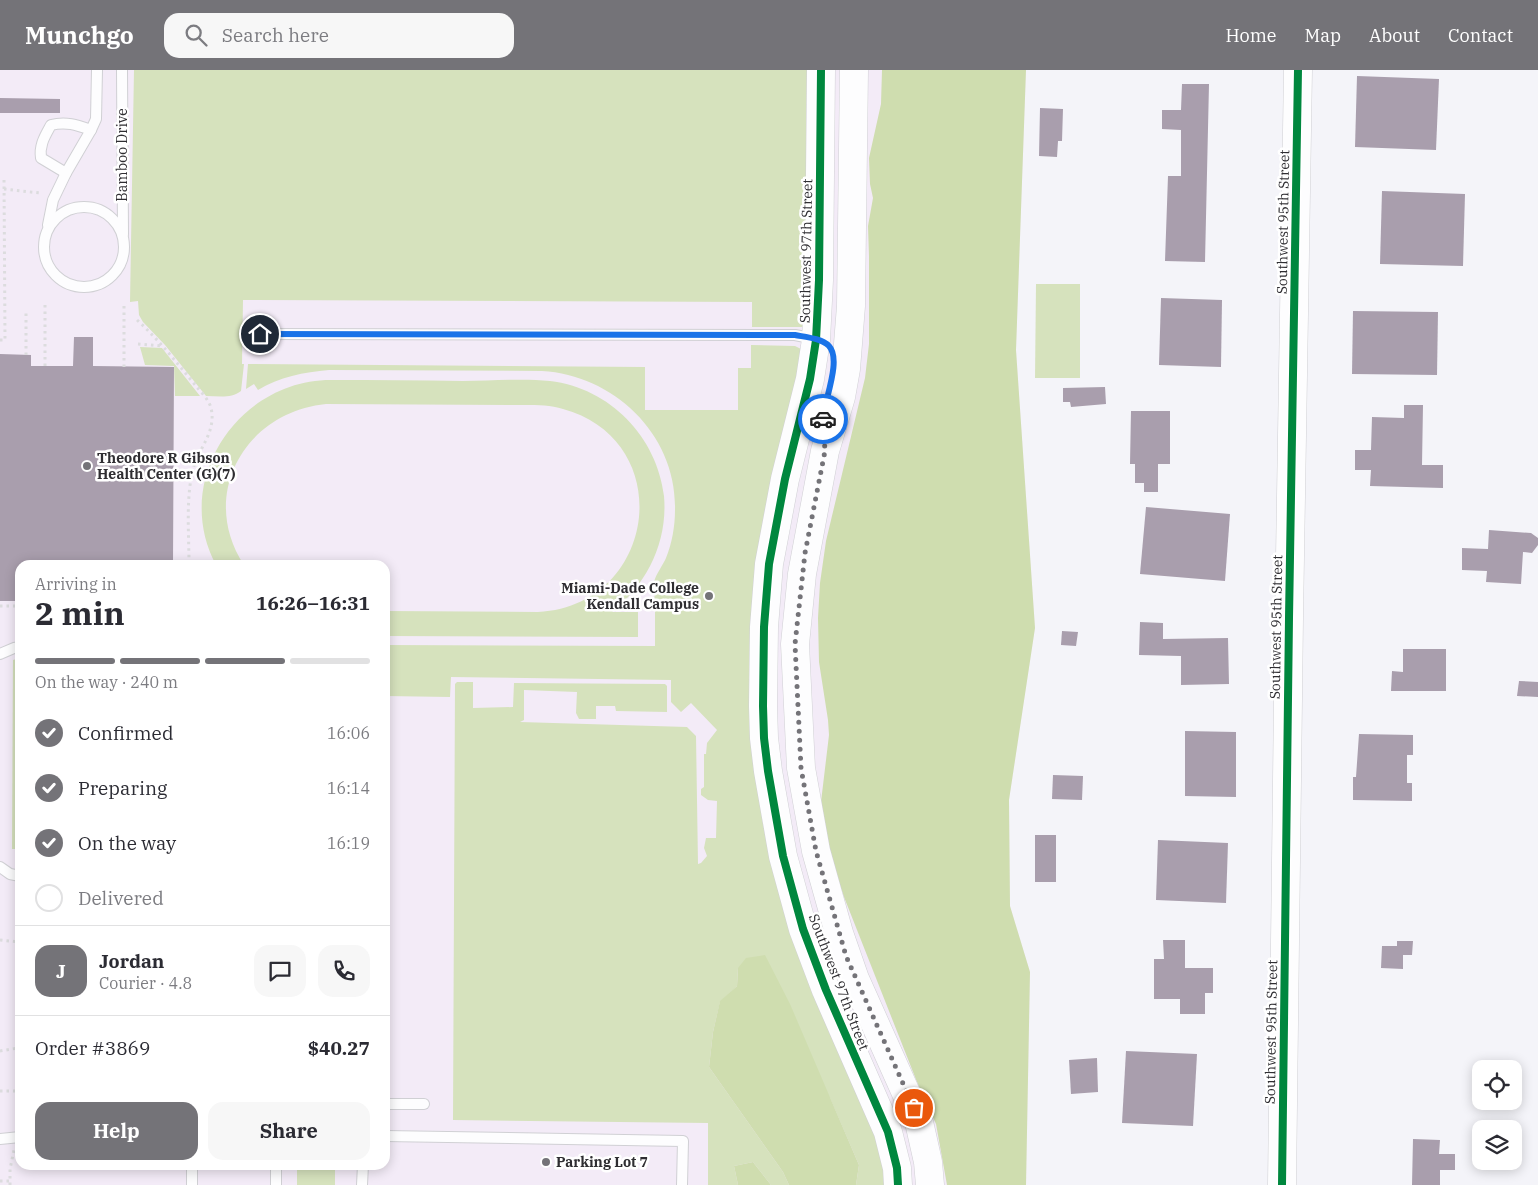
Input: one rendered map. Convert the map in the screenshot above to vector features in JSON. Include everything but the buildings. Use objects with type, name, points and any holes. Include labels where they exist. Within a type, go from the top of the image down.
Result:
[{"type":"street","name":"Southwest 97th Street","points":[[821,70],[819,272],[816,340],[810,379],[778,511],[770,564],[765,606],[764,738],[768,771],[786,867],[803,928],[826,990],[888,1132],[897,1168],[898,1185]]},
{"type":"street","name":"Southwest 97th Street","points":[[854,70],[849,340],[841,397],[825,451],[802,574],[795,644],[801,768],[816,851],[839,933],[855,979],[919,1122],[928,1162],[930,1185]]},
{"type":"street","name":"Southwest 95th Street","points":[[1282,1185],[1298,70]]},
{"type":"street","points":[[816,340],[828,345],[833,354],[832,377],[823,417],[825,451]]},
{"type":"street","points":[[786,867],[804,882],[819,928],[839,933]]},
{"type":"lane","name":"Bamboo Drive","points":[[98,70],[97,113],[91,130],[53,200],[44,241],[44,252],[52,272],[69,284],[80,287],[100,284],[109,278],[121,261],[124,250],[122,70]]},
{"type":"lane","points":[[66,173],[41,158],[40,146],[46,134],[52,125],[60,123],[69,123],[91,130]]},
{"type":"lane","name":"Bamboo Drive","points":[[47,231],[52,222],[66,210],[84,206],[102,211],[110,216],[121,231],[123,240]]},
{"type":"lane","points":[[260,334],[786,335],[816,340]]},
{"type":"lane","points":[[0,654],[15,648]]},
{"type":"lane","points":[[0,867],[15,875]]},
{"type":"lane","points":[[390,1104],[424,1104]]},
{"type":"lane","points":[[390,1136],[683,1141],[682,1185]]},
{"type":"lane","points":[[0,1139],[15,1141]]},
{"type":"lane","points":[[192,1170],[192,1185]]},
{"type":"lane","points":[[276,1170],[276,1185]]},
{"type":"lane","points":[[362,1185],[363,1170]]},
{"type":"path","points":[[0,340],[5,340],[4,178]]},
{"type":"path","points":[[4,189],[40,193]]},
{"type":"path","points":[[45,305],[45,366]]},
{"type":"path","points":[[124,306],[124,367]]},
{"type":"path","points":[[26,312],[26,354]]},
{"type":"path","points":[[137,320],[163,346],[210,406],[212,422],[210,432],[196,455],[192,473],[188,511],[189,560]]},
{"type":"path","points":[[138,344],[163,346]]},
{"type":"path","points":[[0,606],[15,606]]},
{"type":"path","points":[[0,940],[15,942]]},
{"type":"path","points":[[0,1051],[15,1048]]},
{"type":"path","points":[[0,1091],[15,1091]]},
{"type":"path","points":[[0,1181],[10,1183],[10,1169],[15,1152]]},
{"type":"shaded area","name":"Miami-Dade College Kendall Campus","points":[[0,70],[1026,70],[1016,350],[1035,628],[1009,800],[1010,906],[1030,972],[1026,1185],[0,1185]]},
{"type":"green space","points":[[134,70],[810,70],[806,327],[752,327],[752,302],[243,300],[242,364],[244,364],[241,391],[229,396],[206,396],[165,345],[143,322],[139,315],[138,301],[130,302]]},
{"type":"green space","points":[[882,70],[1026,70],[1016,350],[1035,628],[1009,800],[1010,906],[1030,972],[1026,1185],[947,1185],[936,1124],[917,1082],[844,897],[824,838],[821,802],[829,735],[819,662],[818,618],[820,583],[826,541],[865,378],[869,344],[868,226],[873,198],[870,184],[869,158],[881,104]]},
{"type":"green space","points":[[1036,284],[1080,284],[1080,378],[1035,378]]},
{"type":"green space","points":[[751,345],[795,346],[803,350],[756,745],[877,1130],[889,1185],[856,1185],[859,1165],[830,1098],[738,968],[737,986],[720,1002],[713,1032],[709,1067],[783,1172],[789,1185],[771,1185],[753,1162],[734,1166],[738,1185],[708,1185],[708,1123],[453,1120],[455,684],[457,682],[473,682],[473,708],[513,707],[514,683],[665,684],[667,686],[667,712],[616,711],[615,706],[596,706],[596,719],[579,719],[576,713],[577,692],[524,690],[524,720],[520,722],[687,727],[696,736],[698,864],[707,856],[704,848],[706,838],[716,838],[717,801],[708,800],[701,795],[701,789],[704,787],[704,754],[706,754],[707,743],[717,730],[691,703],[681,712],[671,702],[671,680],[451,677],[450,697],[390,696],[390,645],[655,646],[654,582],[666,558],[673,534],[675,510],[673,483],[665,457],[653,434],[636,414],[616,397],[593,384],[568,375],[542,371],[329,370],[292,376],[266,385],[258,390],[254,384],[246,389],[248,364],[645,367],[645,410],[738,410],[738,368],[751,368]]},
{"type":"green space","points":[[140,347],[162,348],[200,396],[175,396],[174,366],[145,365]]},
{"type":"green space","points":[[331,380],[539,380],[572,386],[592,394],[611,405],[627,419],[641,436],[652,454],[660,474],[664,496],[662,530],[659,546],[653,561],[635,589],[612,612],[638,612],[638,637],[390,636],[390,611],[538,612],[578,603],[608,582],[629,554],[639,520],[637,486],[625,453],[600,427],[563,409],[554,407],[535,405],[326,404],[297,410],[273,423],[252,440],[237,461],[228,485],[226,511],[231,538],[242,560],[214,560],[204,533],[202,501],[208,470],[222,441],[242,416],[267,397],[298,385]]},
{"type":"green space","points":[[15,659],[15,849],[12,849],[13,660]]},
{"type":"green space","points":[[765,955],[790,1004],[859,1165],[856,1185],[789,1185],[783,1172],[709,1067],[713,1032],[720,1001],[737,986],[738,968],[746,958]]},
{"type":"green space","points":[[753,1162],[771,1185],[738,1185],[734,1166]]},
{"type":"green space","points":[[297,1170],[335,1170],[335,1185],[297,1185]]},
{"type":"cycle path","points":[[821,70],[819,280],[816,340],[810,379],[785,479],[769,564],[764,627],[764,738],[783,856],[803,929],[826,990],[888,1132],[897,1168],[898,1185]]},
{"type":"cycle path","points":[[1282,1185],[1298,70]]},
{"type":"way so far","points":[[823,419],[825,451],[805,553],[795,644],[801,768],[816,851],[846,956],[914,1108]]},
{"type":"place","name":"Theodore R Gibson Health Center (G)(7)","points":[[87,466]]},
{"type":"place","name":"Miami-Dade College Kendall Campus","points":[[709,596]]},
{"type":"place","name":"Parking Lot 7","points":[[546,1162]]},
{"type":"route","points":[[260,334],[795,335],[828,345],[833,354],[832,377],[823,419]]}]
